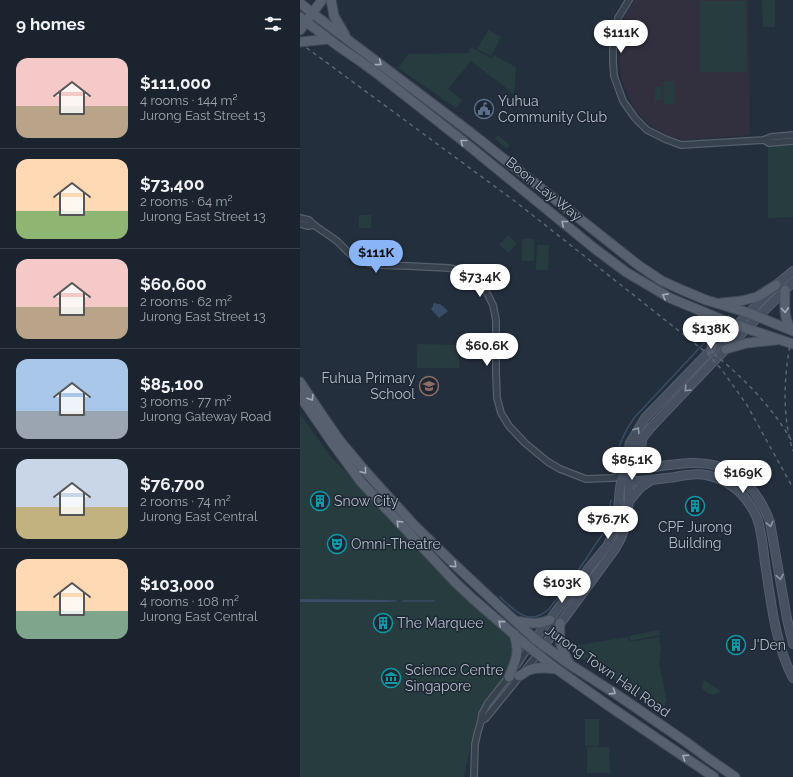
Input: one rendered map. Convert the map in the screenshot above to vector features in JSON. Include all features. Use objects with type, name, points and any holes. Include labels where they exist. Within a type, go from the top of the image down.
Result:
[{"type":"main road","points":[[300,30],[303,19],[312,13],[322,0]]},
{"type":"main road","points":[[331,0],[334,16],[348,40]]},
{"type":"main road","name":"Boon Lay Way","points":[[302,4],[470,132],[638,265],[662,281],[706,300],[753,315],[792,330]]},
{"type":"main road","name":"Boon Lay Way","points":[[303,19],[328,39],[379,75],[624,270],[657,291],[701,312],[793,344]]},
{"type":"main road","points":[[300,42],[328,39]]},
{"type":"main road","points":[[718,304],[757,297],[776,285],[793,271]]},
{"type":"main road","points":[[627,470],[630,443],[645,418],[737,325],[753,315],[793,282]]},
{"type":"main road","points":[[528,647],[608,545],[615,528],[622,480],[635,450],[643,437],[746,328],[753,315],[776,285]]},
{"type":"main road","points":[[785,290],[785,317],[792,330]]},
{"type":"main road","points":[[701,312],[712,324],[713,340],[711,350]]},
{"type":"main road","points":[[726,349],[747,343],[779,339]]},
{"type":"main road","name":"Jurong Town Hall Road","points":[[300,382],[361,482],[455,582],[528,647],[558,670],[714,777]]},
{"type":"main road","name":"Jurong Town Hall Road","points":[[300,396],[338,444],[366,472],[414,525],[535,639],[569,664],[613,692],[735,777]]},
{"type":"main road","points":[[643,437],[641,451],[642,456],[648,463],[657,467]]},
{"type":"main road","points":[[627,470],[691,463],[709,464],[732,472],[750,486],[765,508],[770,522],[787,619],[793,644]]},
{"type":"main road","points":[[622,480],[704,475],[716,477],[733,486],[745,498],[757,519],[761,532],[778,635],[784,658],[793,678]]},
{"type":"main road","points":[[733,486],[739,477]]},
{"type":"main road","points":[[628,500],[641,487],[652,479]]},
{"type":"main road","points":[[538,654],[621,538],[625,527],[628,500],[622,480]]},
{"type":"main road","points":[[516,621],[535,624],[550,620]]},
{"type":"main road","points":[[560,623],[560,643],[569,664]]},
{"type":"main road","points":[[509,677],[518,646],[514,634]]},
{"type":"main road","points":[[519,676],[528,670],[533,669],[540,668],[558,670]]},
{"type":"street","points":[[629,0],[618,18],[612,47],[612,62],[614,76],[623,101],[635,118],[647,130],[665,140],[681,145],[764,140],[772,137],[793,135]]},
{"type":"street","points":[[764,140],[769,143],[793,141]]},
{"type":"street","points":[[300,218],[309,220],[337,241],[350,254],[363,262],[375,265],[449,268],[458,270],[475,279],[486,291],[493,305],[496,320],[497,398],[501,413],[509,426],[548,462],[560,469],[586,479],[622,480]]},
{"type":"street","points":[[300,224],[308,226],[314,225]]},
{"type":"street","points":[[474,777],[475,744],[482,714],[488,703],[509,677],[528,647]]},
{"type":"street","points":[[481,721],[486,718],[538,654]]},
{"type":"shaded area","points":[[634,0],[748,0],[750,135],[683,140],[661,134],[636,112],[621,79],[619,43],[621,25]]},
{"type":"green space","points":[[762,0],[775,0],[775,27],[763,27]]},
{"type":"green space","points":[[700,1],[746,1],[746,72],[700,72]]},
{"type":"green space","points":[[488,30],[501,37],[491,56],[477,49]]},
{"type":"green space","points":[[471,47],[491,58],[494,55],[516,67],[514,94],[471,61],[448,89],[462,100],[456,108],[398,68],[408,54],[468,53]]},
{"type":"green space","points":[[674,81],[675,104],[664,104],[663,82]]},
{"type":"green space","points":[[655,87],[661,87],[661,100],[655,100]]},
{"type":"green space","points":[[498,135],[510,145],[507,149],[495,139]]},
{"type":"green space","points":[[793,145],[793,217],[768,218],[768,146]]},
{"type":"green space","points":[[359,215],[371,215],[371,228],[359,228]]},
{"type":"green space","points":[[508,235],[517,243],[509,253],[499,245]]},
{"type":"green space","points":[[522,239],[534,239],[534,261],[522,261]]},
{"type":"green space","points":[[537,245],[549,245],[548,270],[536,270]]},
{"type":"green space","points":[[417,344],[459,345],[459,368],[417,368]]},
{"type":"green space","points":[[300,414],[331,457],[513,637],[523,655],[512,674],[478,712],[464,777],[300,777]]},
{"type":"green space","points":[[659,630],[660,635],[630,641],[629,636]]},
{"type":"green space","points":[[628,637],[629,642],[659,637],[661,650],[659,663],[667,701],[662,709],[571,651],[574,646]]},
{"type":"green space","points":[[704,680],[721,691],[713,695],[707,692],[702,688]]},
{"type":"green space","points":[[585,719],[599,719],[599,746],[585,746]]},
{"type":"green space","points":[[587,747],[609,747],[610,773],[587,773]]},
{"type":"water","points":[[435,303],[440,304],[448,311],[439,318],[431,309]]},
{"type":"water","points":[[300,599],[390,600],[390,602],[300,602]]},
{"type":"waterway","points":[[615,463],[622,439],[634,418],[705,342],[706,336],[698,321]]},
{"type":"waterway","points":[[500,597],[517,612],[529,617],[535,617],[549,609],[604,533],[611,500]]},
{"type":"waterway","points":[[390,601],[396,601]]},
{"type":"waterway","points":[[403,601],[434,601]]},
{"type":"railway","points":[[300,43],[516,202],[708,354],[722,370],[747,405],[793,488]]},
{"type":"railway","points":[[793,331],[785,391],[785,407],[789,437],[793,451]]},
{"type":"railway","points":[[714,354],[758,395],[777,418],[793,443]]},
{"type":"place","name":"Yuhua Community Club","points":[[484,109]]},
{"type":"place","name":"Fuhua Primary School","points":[[429,386]]},
{"type":"place","name":"Snow City","points":[[320,501]]},
{"type":"place","name":"CPF Jurong Building","points":[[695,506]]},
{"type":"place","name":"Omni-Theatre","points":[[337,544]]},
{"type":"place","name":"The Marquee","points":[[383,623]]},
{"type":"place","name":"J'Den","points":[[736,645]]},
{"type":"place","name":"Science Centre Singapore","points":[[391,678]]}]
